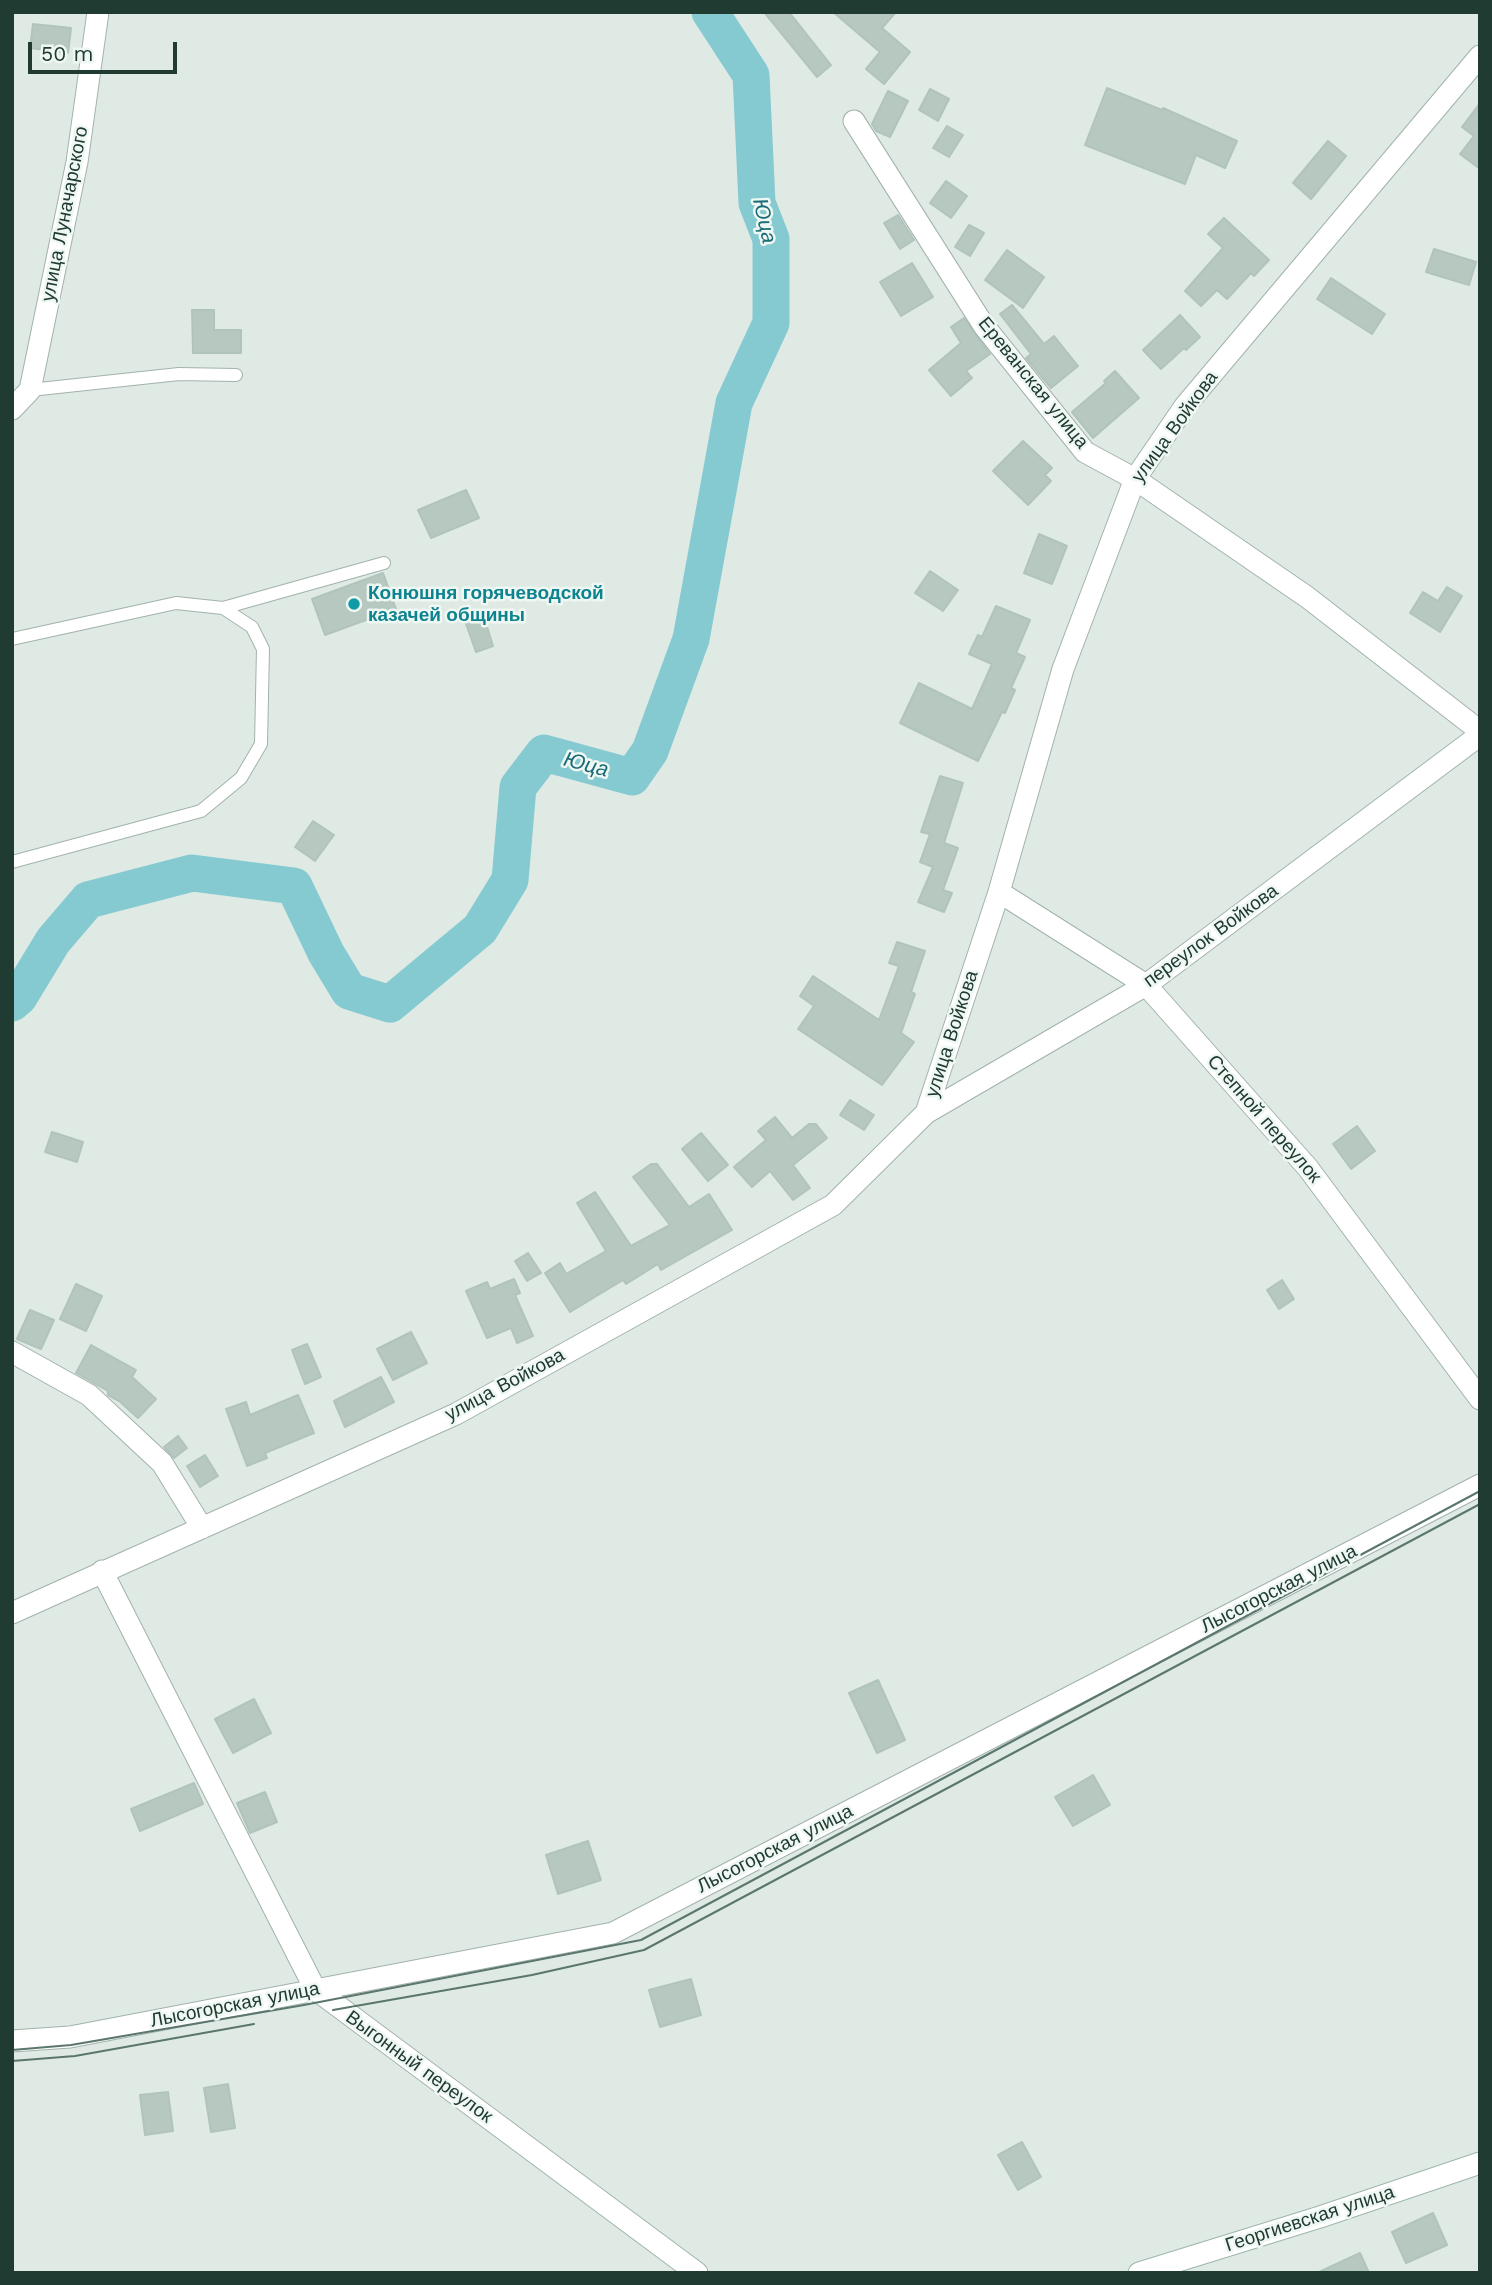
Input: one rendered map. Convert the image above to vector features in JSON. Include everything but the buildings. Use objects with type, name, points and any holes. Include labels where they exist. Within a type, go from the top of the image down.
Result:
[{"type":"street","name":"улица Луначарского","points":[[30,390],[77,162],[98,12]]},
{"type":"street","name":"улица Войкова","points":[[12,1613],[456,1414],[833,1205],[926,1113],[999,892],[1063,669],[1135,479],[1185,407],[1480,56]]},
{"type":"street","name":"Ереванская улица","points":[[854,121],[984,326],[1085,452],[1135,479],[1307,597],[1480,733]]},
{"type":"street","points":[[12,409],[30,390]]},
{"type":"street","name":"переулок Войкова","points":[[926,1113],[1146,985],[1480,733]]},
{"type":"street","name":"Степной переулок","points":[[999,892],[1146,985],[1308,1168],[1480,1399]]},
{"type":"street","points":[[12,1352],[89,1395],[99,1404],[162,1463],[202,1528]]},
{"type":"street","name":"Лысогорская улица","points":[[12,2041],[70,2037],[613,1933],[1480,1485]]},
{"type":"street","name":"Выгонный переулок","points":[[103,1571],[315,1989],[697,2273]]},
{"type":"street","name":"Георгиевская улица","points":[[1139,2273],[1320,2217],[1480,2163]]},
{"type":"lane","points":[[30,390],[179,374],[236,375]]},
{"type":"lane","points":[[12,639],[176,603],[223,608],[384,563]]},
{"type":"lane","points":[[12,862],[201,811],[241,778],[261,744],[263,649],[252,627],[223,608]]},
{"type":"waterway","name":"Юца","points":[[12,1003],[19,997],[53,941],[88,900],[192,873],[294,886],[326,953],[349,991],[390,1004],[480,929],[510,880],[518,787],[544,753],[632,777],[650,751],[691,639],[734,403],[771,323],[771,239],[757,203],[751,75],[710,12]]},
{"type":"tram line","points":[[12,2050],[71,2045],[304,2005],[641,1940],[1480,1491]]},
{"type":"tram line","points":[[333,2010],[532,1975],[644,1950],[1480,1504]]},
{"type":"tram line","points":[[12,2061],[75,2056],[254,2024]]},
{"type":"place","name":"Конюшня горячеводской казачей общины","points":[[354,604]]}]
